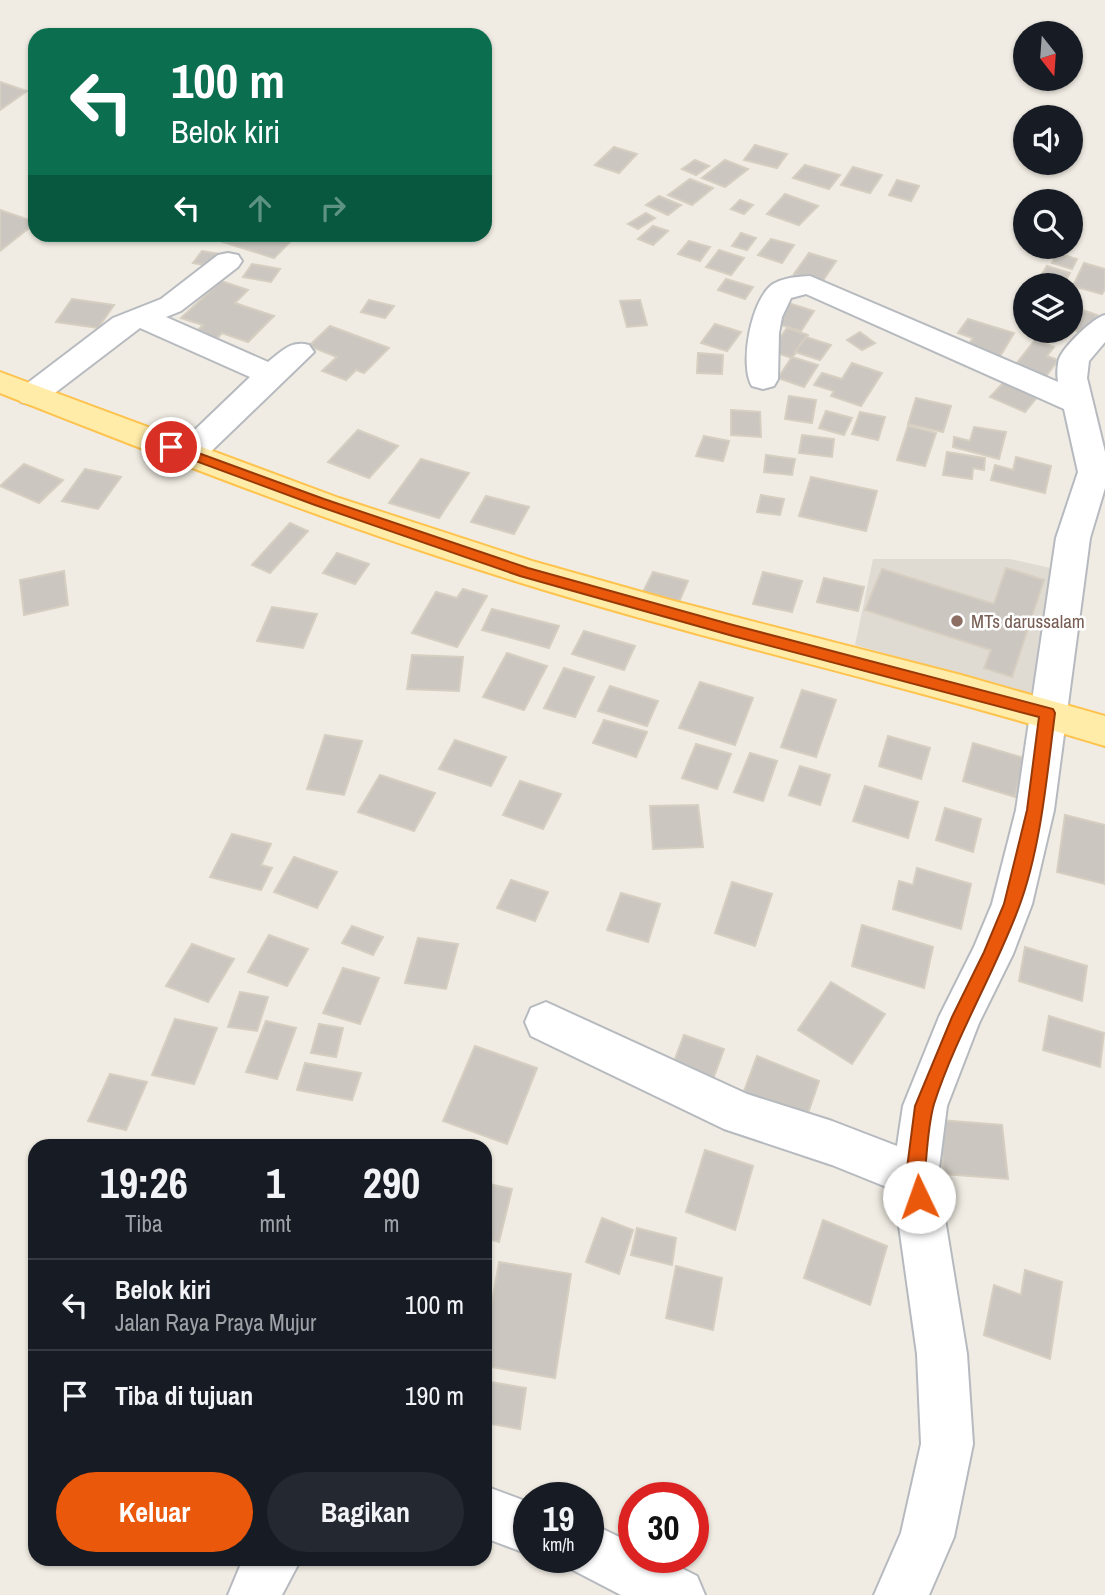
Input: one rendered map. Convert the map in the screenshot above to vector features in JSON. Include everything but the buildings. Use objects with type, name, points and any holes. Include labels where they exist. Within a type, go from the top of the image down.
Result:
[{"type":"main road","points":[[0,382],[320,502],[525,572],[733,631],[1048,713],[1105,731]]},
{"type":"street","points":[[32,395],[105,337],[139,316],[171,305],[229,261]]},
{"type":"street","points":[[763,379],[764,327],[774,301],[785,287],[797,283],[810,285],[1078,402]]},
{"type":"street","points":[[139,316],[272,375]]},
{"type":"street","points":[[901,1595],[927,1537],[947,1444],[943,1354],[915,1176],[925,1106],[960,1017],[992,954],[1012,904],[1035,810],[1073,538],[1094,472],[1072,378],[1074,359],[1105,324]]},
{"type":"street","points":[[189,454],[299,352]]},
{"type":"street","points":[[546,1022],[740,1114],[832,1143],[915,1176]]},
{"type":"street","points":[[604,1557],[678,1595]]},
{"type":"street","points":[[255,1595],[268,1566]]},
{"type":"shaded area","name":"MTs darussalam","points":[[873,559],[1010,559],[1064,571],[1041,673],[1030,694],[855,645]]},
{"type":"place","name":"MTs darussalam","points":[[957,621]]},
{"type":"route","points":[[171,447],[320,502],[525,572],[733,631],[1048,713],[1035,810],[1012,904],[992,954],[960,1017],[925,1106],[915,1176],[919,1197]]}]
